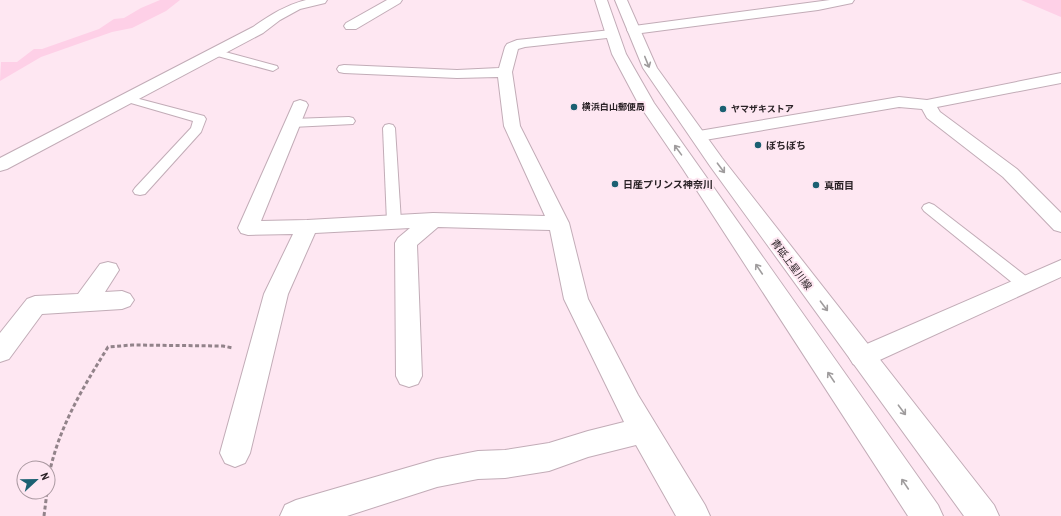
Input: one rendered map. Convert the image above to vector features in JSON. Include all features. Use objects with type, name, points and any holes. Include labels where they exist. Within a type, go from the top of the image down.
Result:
[{"type":"street","points":[[0,165],[258,30],[276,17],[296,6],[321,0]]},
{"type":"street","points":[[351,26],[396,0]]},
{"type":"street","points":[[601,0],[611,34],[622,61],[661,127],[691,167],[927,516]]},
{"type":"street","name":"青砥上星川線","points":[[621,0],[650,68],[721,168],[983,516]]},
{"type":"street","points":[[634,30],[818,6],[848,0]]},
{"type":"street","points":[[611,34],[522,43],[512,47],[505,72],[512,126],[559,223],[576,300],[628,404],[694,516]]},
{"type":"street","points":[[344,69],[457,74],[505,72]]},
{"type":"street","points":[[699,136],[899,102],[928,105],[941,101],[1061,78]]},
{"type":"street","points":[[928,105],[933,115],[1010,173],[1061,225]]},
{"type":"street","points":[[296,114],[248,228],[307,227],[433,220],[559,223]]},
{"type":"street","points":[[409,376],[406,243],[433,220]]},
{"type":"street","points":[[235,453],[276,294],[307,227]]},
{"type":"street","points":[[862,357],[1061,268]]},
{"type":"street","points":[[86,301],[108,270]]},
{"type":"street","points":[[0,352],[34,305],[122,300]]},
{"type":"street","points":[[296,516],[437,473],[549,457],[588,444],[644,430]]},
{"type":"lane","points":[[214,52],[262,65],[272,63]]},
{"type":"lane","points":[[128,99],[200,119],[197,129],[140,191]]},
{"type":"lane","points":[[296,114],[349,121]]},
{"type":"lane","points":[[389,128],[394,222]]},
{"type":"lane","points":[[929,208],[1025,284]]},
{"type":"path","points":[[52,460],[65,421],[108,347],[132,345],[223,346],[261,354]]},
{"type":"path","points":[[44,516],[46,500]]},
{"type":"shaded area","points":[[160,0],[180,0],[166,11],[132,28],[112,32],[41,57],[0,81],[1,62],[17,62],[34,49],[42,49],[99,29],[114,19],[124,18],[141,8]]},
{"type":"shaded area","points":[[1021,0],[1061,0],[1061,17]]},
{"type":"place","name":"横浜白山郵便局","points":[[574,107]]},
{"type":"place","name":"ヤマザキストア","points":[[723,109]]},
{"type":"place","name":"ぼちぼち","points":[[758,145]]},
{"type":"place","name":"日産プリンス神奈川","points":[[615,184]]},
{"type":"place","name":"真面目","points":[[816,185]]}]
